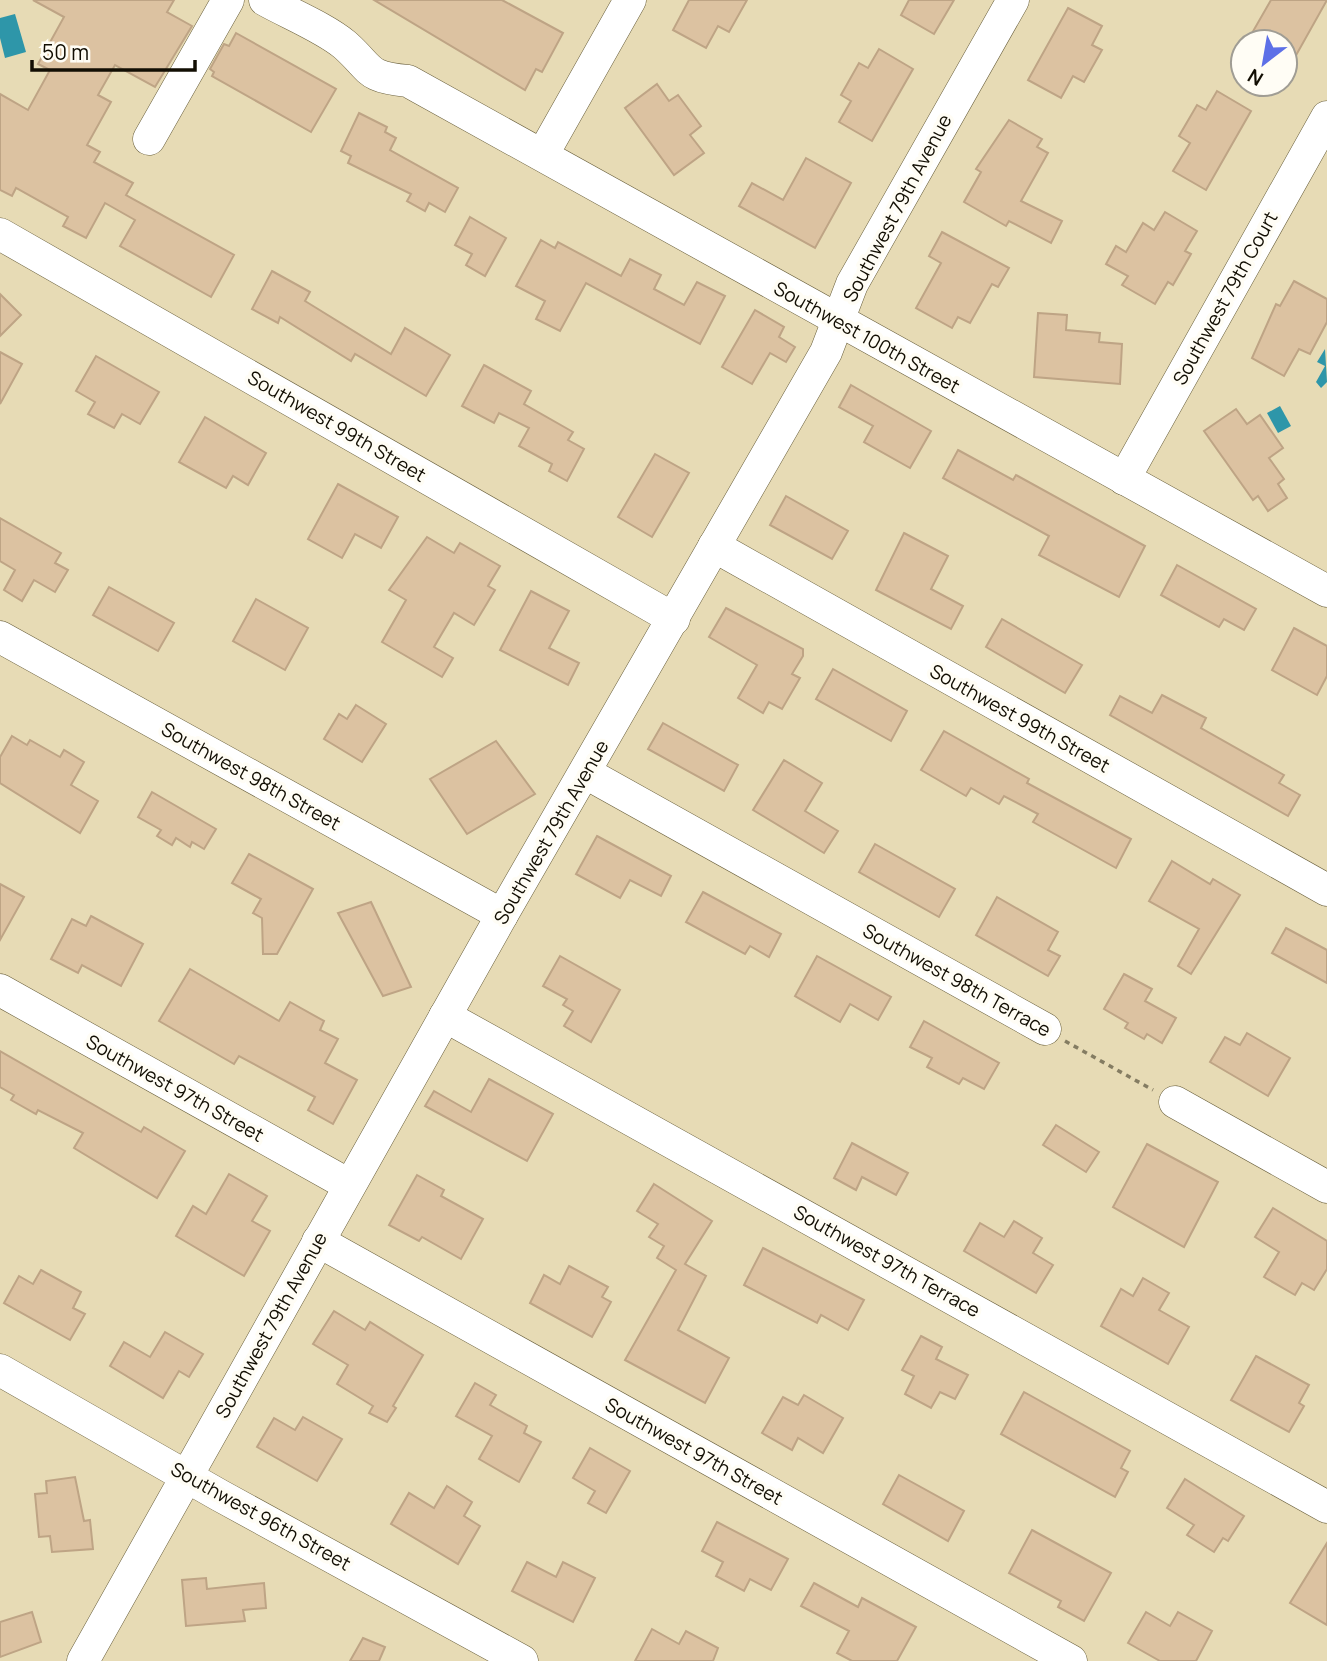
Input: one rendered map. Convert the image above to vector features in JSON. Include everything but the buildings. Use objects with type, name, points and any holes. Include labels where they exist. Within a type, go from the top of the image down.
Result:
[{"type":"street","points":[[149,139],[228,0]]},
{"type":"street","name":"Southwest 100th Street","points":[[265,0],[345,45],[371,72],[391,79],[408,80],[1327,591]]},
{"type":"street","points":[[543,154],[630,0]]},
{"type":"street","name":"Southwest 79th Avenue","points":[[83,1661],[502,915],[826,352],[852,284],[1013,0]]},
{"type":"street","name":"Southwest 79th Court","points":[[1124,479],[1327,117]]},
{"type":"street","name":"Southwest 99th Street","points":[[0,234],[674,619]]},
{"type":"street","name":"Southwest 99th Street","points":[[714,547],[1327,890]]},
{"type":"street","name":"Southwest 98th Street","points":[[0,637],[502,915]]},
{"type":"street","name":"Southwest 98th Terrace","points":[[586,773],[1045,1030]]},
{"type":"street","name":"Southwest 97th Street","points":[[0,990],[349,1185]]},
{"type":"street","name":"Southwest 97th Terrace","points":[[446,1016],[1327,1507]]},
{"type":"street","points":[[1175,1102],[1327,1187]]},
{"type":"street","name":"Southwest 97th Street","points":[[318,1241],[1071,1661]]},
{"type":"street","name":"Southwest 96th Street","points":[[0,1370],[505,1657]]},
{"type":"path","name":"Southwest 98th Terrace","points":[[1045,1030],[1175,1102]]},
{"type":"water","points":[[15,14],[26,52],[5,58],[0,38],[0,18]]},
{"type":"water","points":[[1325,349],[1327,382],[1321,388],[1316,382],[1325,366],[1317,362]]},
{"type":"water","points":[[1280,406],[1291,426],[1278,433],[1267,413]]}]
